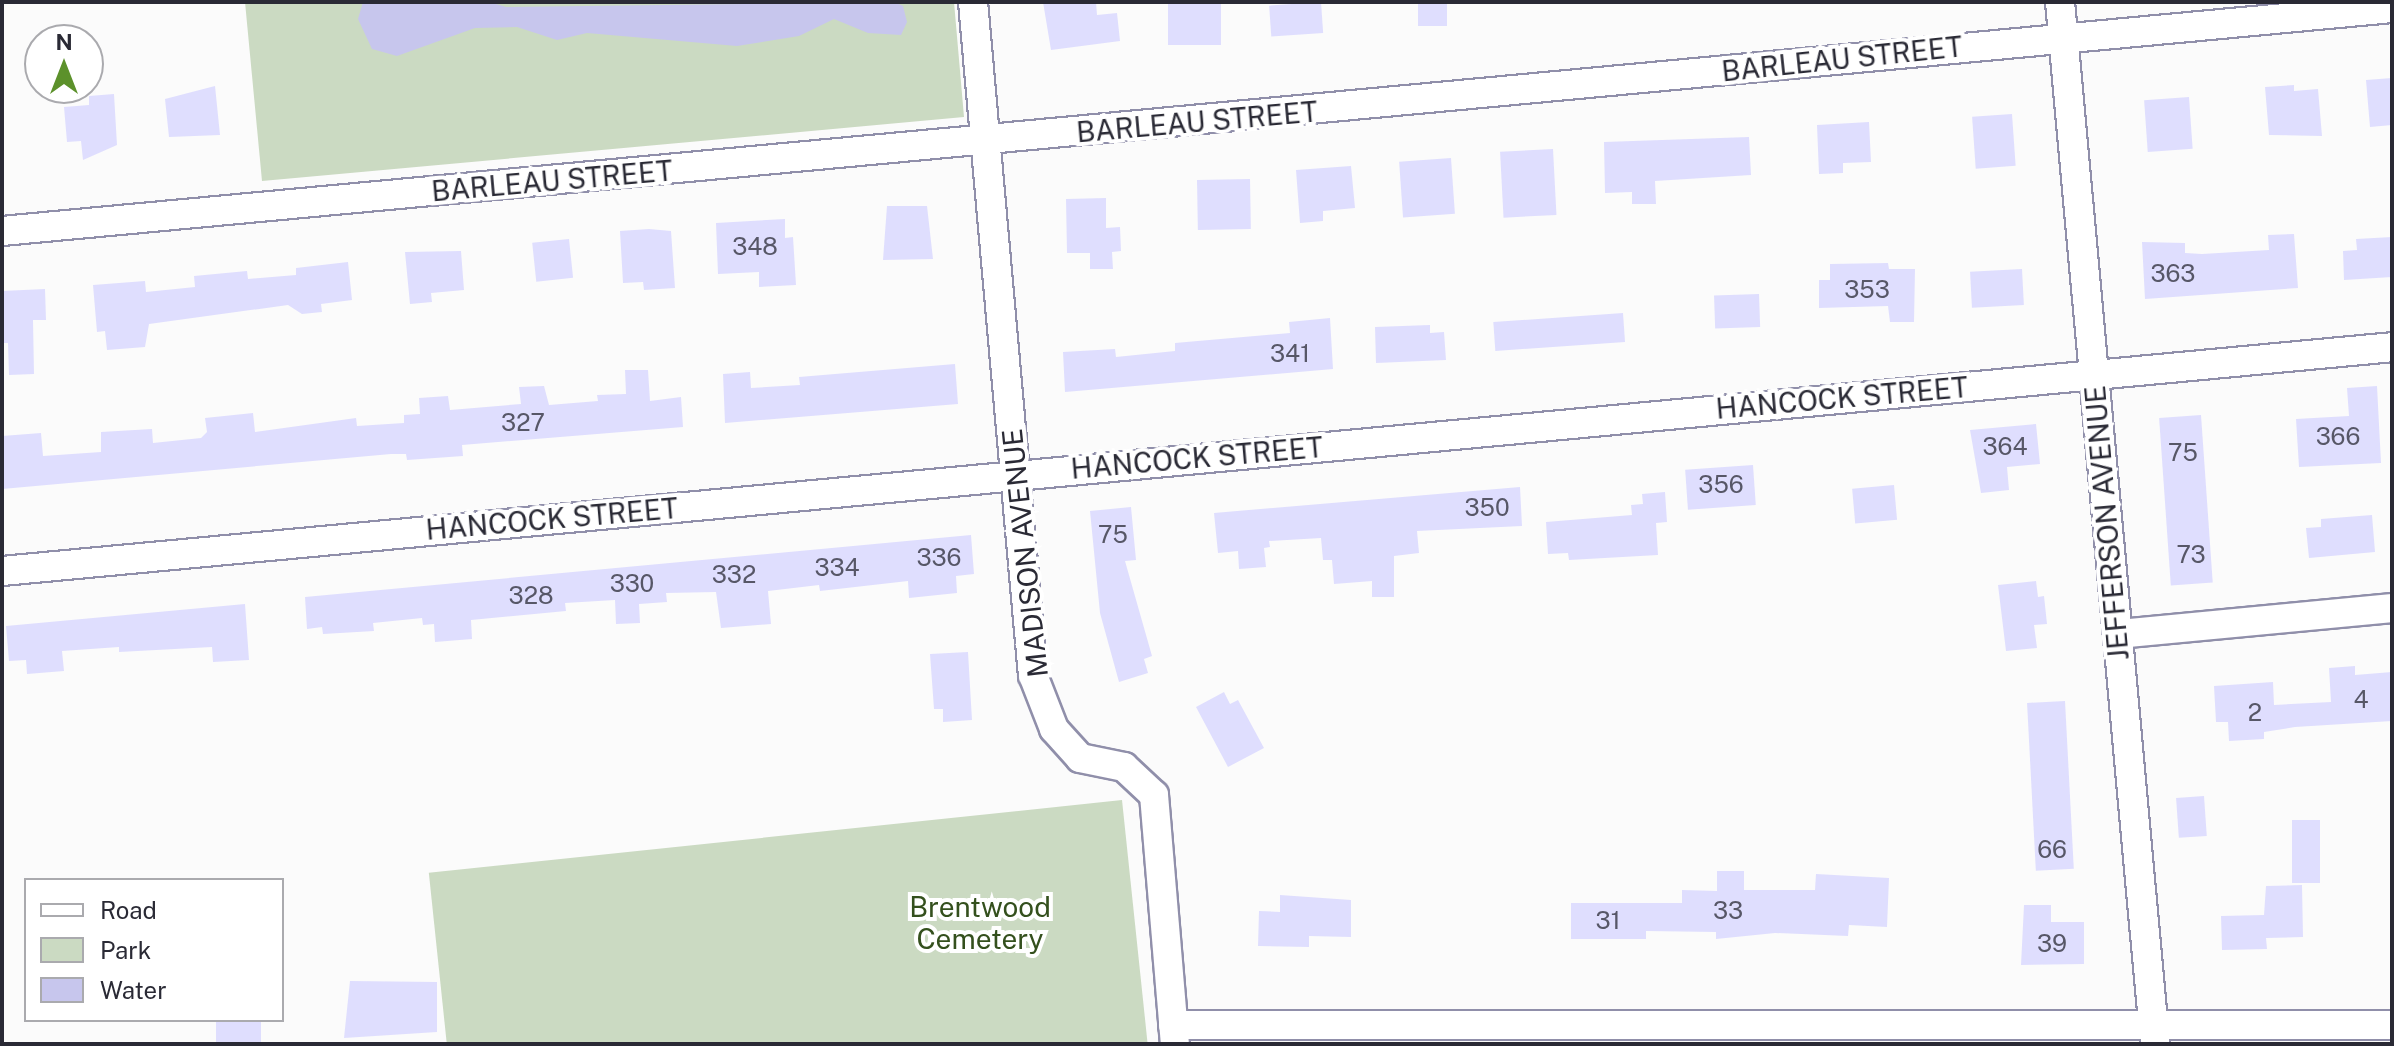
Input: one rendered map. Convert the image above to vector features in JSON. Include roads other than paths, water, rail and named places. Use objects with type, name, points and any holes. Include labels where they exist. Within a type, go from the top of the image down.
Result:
[{"type":"street","name":"MADISON AVENUE","points":[[973,2],[1033,675],[1054,729],[1080,758],[1124,767],[1154,795],[1174,1034]]},
{"type":"street","name":"JEFFERSON AVENUE","points":[[2060,2],[2154,1034]]},
{"type":"street","name":"BARLEAU STREET","points":[[2,231],[2392,8]]},
{"type":"street","name":"HANCOCK STREET","points":[[2,571],[2392,347]]},
{"type":"street","points":[[2118,634],[2392,608]]},
{"type":"street","points":[[1174,1034],[2154,1034],[2392,1025]]},
{"type":"water","points":[[363,2],[489,2],[506,7],[894,2],[903,6],[907,22],[901,35],[868,33],[834,19],[799,36],[737,46],[587,33],[557,40],[517,27],[475,28],[397,56],[372,49],[358,19]]},
{"type":"park label","name":"Brentwood Cemetery","points":[[980,923]]}]
